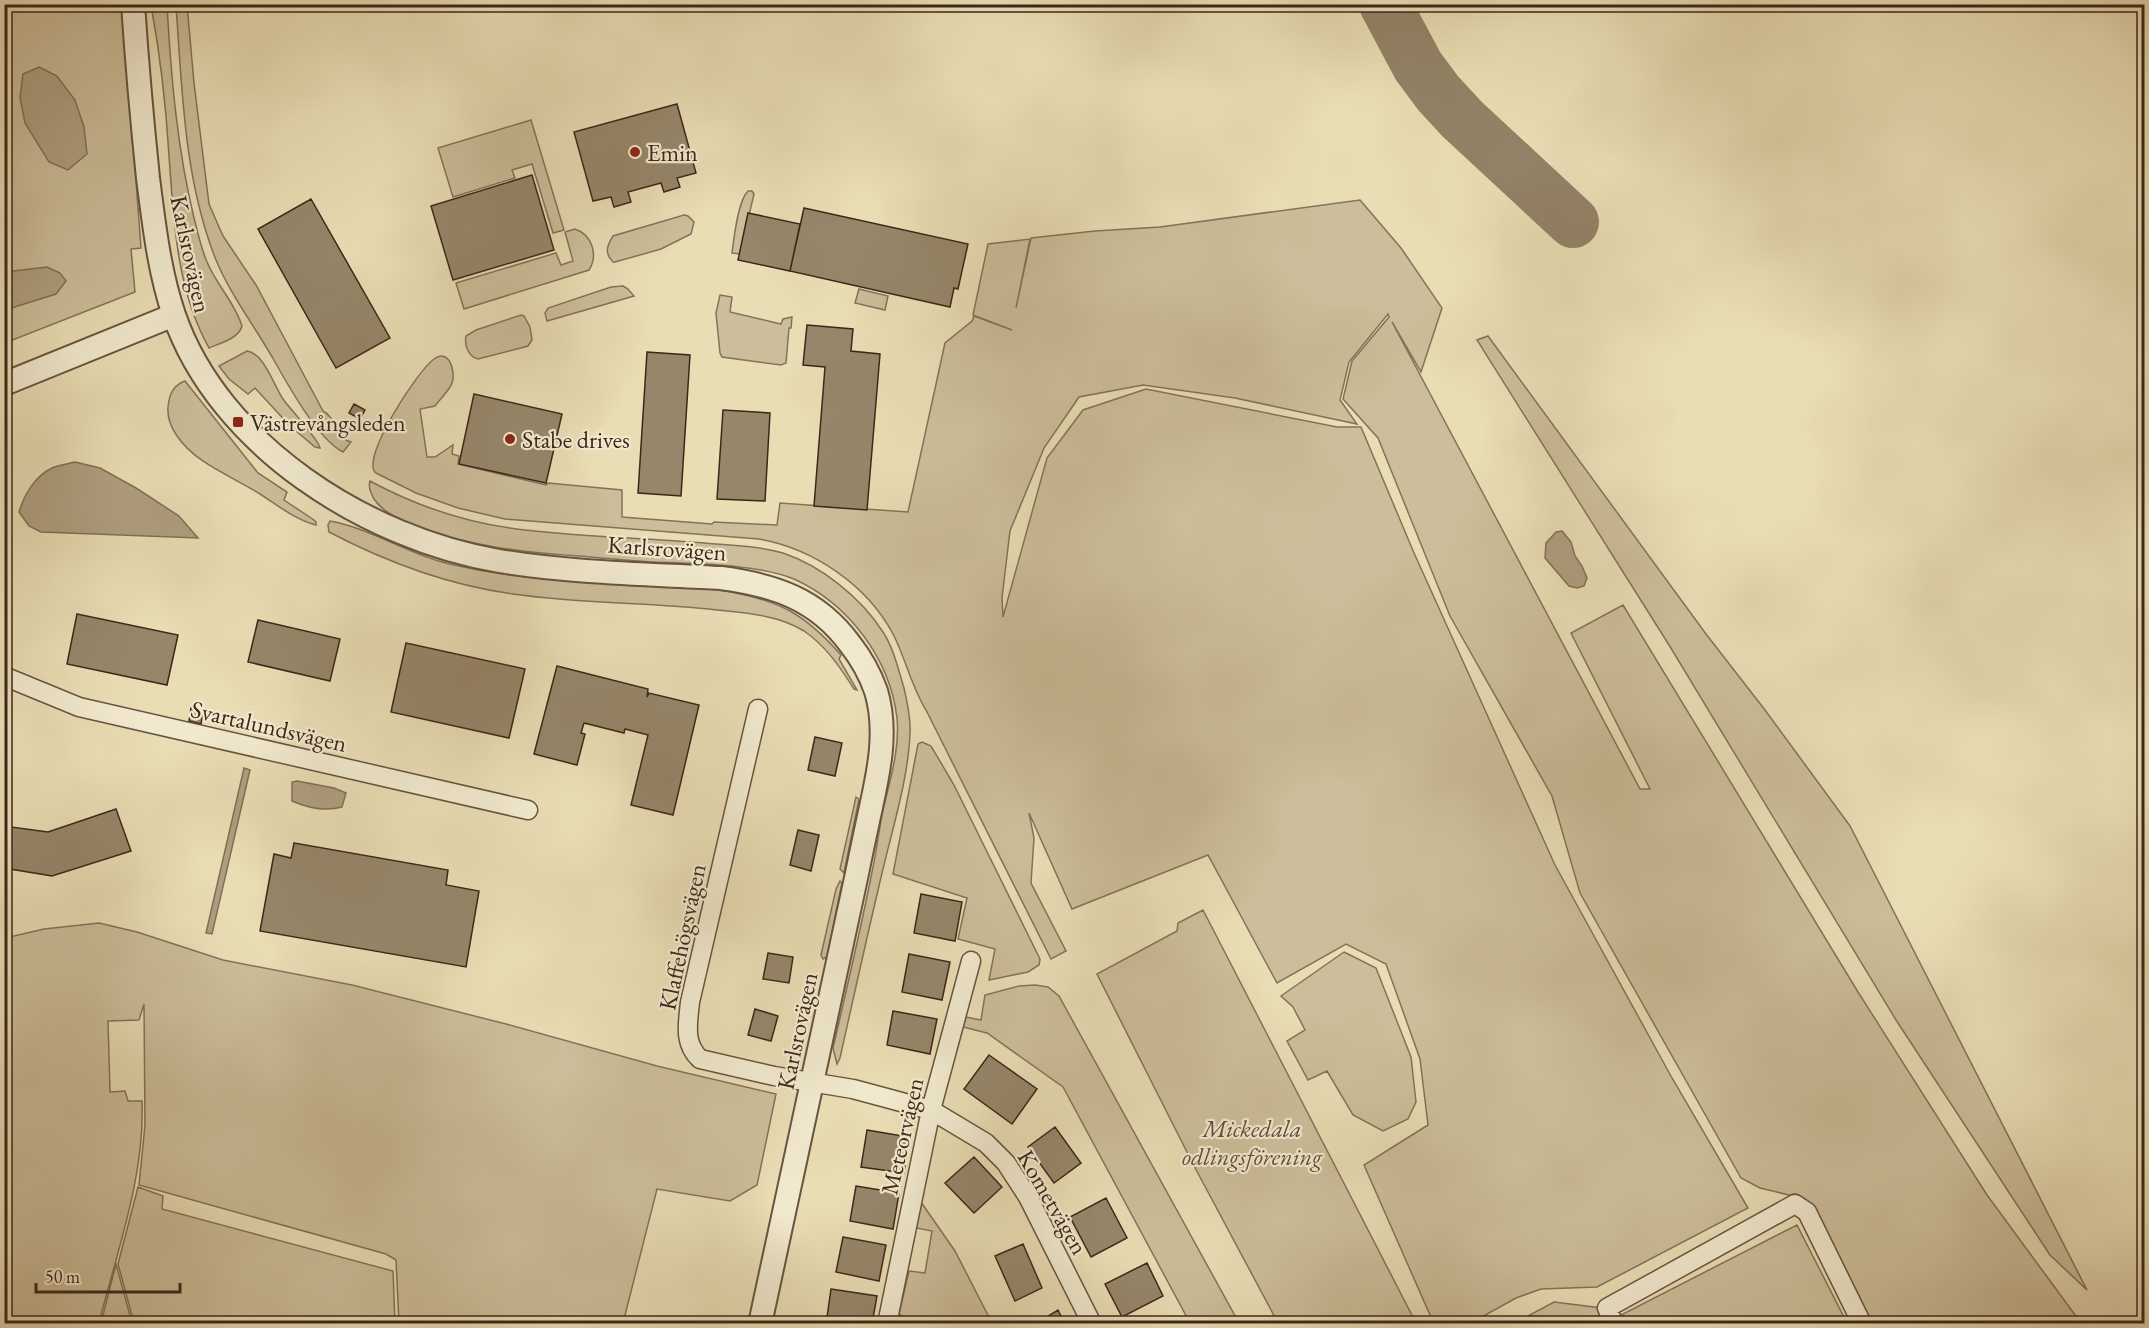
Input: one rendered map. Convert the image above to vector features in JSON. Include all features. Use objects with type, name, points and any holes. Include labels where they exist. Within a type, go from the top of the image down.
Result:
[{"type":"street","name":"Karlsrovägen","points":[[133,4],[139,96],[152,207],[161,266],[174,315],[201,370],[230,412],[250,434],[280,460],[336,499],[397,531],[457,551],[499,561],[553,567],[721,578],[747,582],[788,594],[811,605],[842,632],[866,668],[876,691],[882,724],[873,796],[814,1082],[760,1323]]},
{"type":"street","points":[[4,384],[174,315]]},
{"type":"street","name":"Svartalundsvägen","points":[[4,674],[6,677],[79,707],[528,810]]},
{"type":"street","name":"Klaffehögsvägen","points":[[758,709],[690,1002],[687,1030],[692,1051],[700,1059],[774,1076],[814,1082]]},
{"type":"street","name":"Meteorvägen","points":[[887,1323],[931,1110],[971,961]]},
{"type":"street","name":"Kometvägen","points":[[814,1082],[854,1089],[931,1110],[986,1143],[1006,1163],[1028,1197],[1092,1323]]},
{"type":"street","points":[[1614,1323],[1607,1308],[1795,1204],[1807,1212],[1862,1323]]},
{"type":"green space","points":[[5,5],[123,5],[141,248],[131,249],[135,292],[5,343]]},
{"type":"green space","points":[[151,5],[167,5],[179,139],[188,192],[201,246],[211,270],[235,309],[242,326],[233,337],[209,348],[190,302],[178,255],[164,99]]},
{"type":"green space","points":[[176,5],[187,5],[209,204],[223,236],[256,285],[323,411],[331,418],[341,436],[351,442],[343,452],[324,436],[305,412],[236,299],[216,260],[205,230],[191,166],[183,102]]},
{"type":"green space","points":[[531,120],[564,230],[553,233],[532,164],[512,170],[515,178],[453,197],[438,148]]},
{"type":"green space","points":[[748,191],[754,194],[740,254],[732,253],[739,211]]},
{"type":"green space","points":[[1360,200],[1401,248],[1442,308],[1421,372],[1392,322],[1640,789],[1650,789],[1571,633],[1623,605],[1858,992],[1987,1195],[2081,1323],[1872,1323],[1845,1268],[1809,1206],[1793,1196],[1760,1188],[1741,1178],[1580,893],[1552,796],[1450,616],[1378,438],[1343,399],[1352,361],[1389,317],[1388,314],[1349,362],[1340,400],[1357,424],[1235,398],[1143,385],[1079,397],[1044,448],[1010,531],[1002,598],[1003,617],[1047,458],[1083,410],[1146,389],[1337,427],[1361,427],[1414,553],[1555,865],[1672,1078],[1748,1208],[1597,1287],[1541,1289],[1516,1298],[1471,1323],[1436,1323],[1430,1315],[1364,1165],[1428,1125],[1420,1059],[1386,964],[1346,944],[1277,983],[1208,855],[1072,909],[1029,813],[1034,838],[1031,883],[1066,951],[1051,959],[921,701],[893,634],[869,600],[837,572],[799,551],[759,539],[505,519],[458,508],[416,493],[376,473],[373,465],[383,434],[404,396],[434,359],[444,356],[452,367],[452,383],[435,406],[420,409],[427,457],[435,457],[453,445],[452,454],[459,456],[458,464],[546,485],[548,483],[622,490],[622,517],[712,524],[714,522],[777,525],[780,503],[908,512],[945,343],[972,321],[974,316],[1012,330],[973,315],[988,244],[1030,239],[1016,308],[1031,238],[1160,227]]},
{"type":"green space","points":[[684,215],[694,222],[691,234],[661,249],[615,262],[608,256],[608,246],[613,236]]},
{"type":"green space","points":[[575,229],[586,236],[592,246],[593,259],[589,270],[464,309],[456,283],[556,253],[561,265],[573,261],[565,232]]},
{"type":"green space","points":[[623,286],[634,296],[547,321],[545,313],[548,308],[611,287]]},
{"type":"green space","points":[[859,289],[888,296],[885,310],[855,303]]},
{"type":"green space","points":[[720,295],[732,297],[730,312],[781,324],[783,319],[792,317],[786,363],[781,365],[722,357],[716,313]]},
{"type":"green space","points":[[521,315],[530,327],[532,340],[528,346],[478,359],[470,353],[466,344],[466,336],[476,330]]},
{"type":"green space","points":[[1488,336],[1850,826],[2087,1290],[2050,1255],[1896,1020],[1669,645],[1477,340]]},
{"type":"green space","points":[[247,351],[259,358],[283,399],[320,448],[315,447],[289,425],[255,388],[248,394],[229,379],[219,366]]},
{"type":"green space","points":[[185,381],[258,473],[287,492],[284,500],[314,520],[316,525],[294,516],[249,487],[215,469],[185,446],[172,428],[168,410],[172,392],[176,386]]},
{"type":"green space","points":[[370,481],[407,499],[445,513],[505,527],[570,534],[744,546],[783,553],[826,575],[852,595],[874,619],[890,645],[904,688],[910,721],[909,749],[900,801],[837,1064],[833,1048],[894,764],[898,730],[893,696],[886,675],[864,636],[832,603],[794,579],[779,574],[726,566],[546,554],[479,544],[436,533],[392,515],[374,499]]},
{"type":"green space","points":[[330,521],[361,530],[438,561],[484,571],[560,580],[714,589],[768,601],[797,615],[824,637],[841,655],[839,659],[857,690],[819,643],[804,631],[784,621],[751,614],[691,607],[538,597],[465,585],[374,554],[329,532]]},
{"type":"green space","points":[[922,742],[931,746],[954,785],[1040,959],[1039,965],[1028,972],[989,980],[995,949],[958,939],[967,898],[893,874],[918,744]]},
{"type":"green space","points":[[856,797],[859,799],[844,873],[840,869]]},
{"type":"green space","points":[[840,881],[842,883],[827,957],[823,959],[821,955],[836,889]]},
{"type":"green space","name":"Mickedala odlingsförening","points":[[1203,910],[1416,1323],[1278,1323],[1193,1164],[1097,974],[1177,931],[1178,923]]},
{"type":"green space","points":[[99,923],[137,932],[223,960],[352,985],[506,1024],[657,1066],[776,1094],[757,1185],[730,1201],[657,1189],[623,1323],[399,1323],[396,1260],[386,1254],[139,1185],[145,1125],[144,1004],[139,1020],[108,1021],[110,1092],[125,1091],[128,1101],[142,1101],[142,1129],[128,1213],[99,1323],[5,1323],[5,938],[44,929]]},
{"type":"green space","points":[[1344,952],[1376,968],[1411,1057],[1416,1102],[1408,1119],[1383,1131],[1353,1115],[1327,1071],[1308,1080],[1287,1041],[1305,1030],[1293,1007],[1281,996]]},
{"type":"green space","points":[[1019,986],[1048,987],[1059,996],[1239,1323],[1190,1323],[1063,1087],[987,1033],[963,1027],[966,1017],[981,1020],[985,995]]},
{"type":"green space","points":[[138,1187],[163,1196],[162,1209],[393,1271],[395,1323],[134,1323],[118,1264]]},
{"type":"green space","points":[[921,1202],[955,1251],[992,1323],[931,1323],[899,1314],[909,1271],[925,1273],[932,1231],[916,1228]]},
{"type":"green space","points":[[1797,1225],[1847,1323],[1623,1324],[1619,1316]]},
{"type":"green space","points":[[116,1264],[132,1323],[101,1323]]},
{"type":"green space","points":[[1554,1302],[1602,1308],[1609,1324],[1513,1324]]},
{"type":"shaded area","points":[[39,67],[57,76],[75,100],[84,127],[87,154],[68,170],[49,162],[25,123],[20,98],[23,74]]},
{"type":"shaded area","points":[[47,267],[60,273],[66,281],[56,294],[5,310],[5,272]]},
{"type":"shaded area","points":[[75,462],[100,468],[136,488],[179,516],[198,538],[41,532],[29,526],[19,512],[31,487],[46,471]]},
{"type":"shaded area","points":[[1562,531],[1571,542],[1575,556],[1587,578],[1584,586],[1577,588],[1569,586],[1545,558],[1546,543],[1556,532]]},
{"type":"shaded area","points":[[244,768],[250,770],[212,934],[206,933]]},
{"type":"shaded area","points":[[292,782],[334,788],[346,793],[342,807],[316,808],[292,801]]},
{"type":"building","name":"Emin","points":[[677,104],[696,173],[677,178],[680,187],[664,192],[661,183],[628,192],[631,202],[614,207],[611,197],[593,201],[574,132]]},
{"type":"building","points":[[532,175],[554,250],[453,280],[431,206]]},
{"type":"building","points":[[311,199],[390,338],[336,368],[258,229]]},
{"type":"building","points":[[804,208],[968,244],[958,289],[954,288],[950,307],[790,271]]},
{"type":"building","points":[[748,213],[800,224],[790,271],[738,260]]},
{"type":"building","points":[[807,325],[853,329],[851,351],[880,354],[867,510],[814,506],[825,367],[803,365]]},
{"type":"building","points":[[647,352],[690,355],[681,496],[638,493]]},
{"type":"building","name":"Stabe drives","points":[[474,394],[562,414],[546,483],[459,464]]},
{"type":"building","points":[[354,404],[365,410],[360,419],[349,413]]},
{"type":"building","points":[[723,410],[770,413],[765,501],[717,499]]},
{"type":"building","points":[[77,614],[178,635],[167,685],[67,664]]},
{"type":"building","points":[[258,620],[340,639],[330,681],[248,662]]},
{"type":"building","points":[[406,643],[525,669],[509,738],[391,712]]},
{"type":"building","points":[[557,666],[648,689],[647,697],[649,693],[699,705],[673,815],[631,805],[648,735],[625,729],[624,733],[584,723],[581,733],[585,734],[577,765],[534,754]]},
{"type":"building","points":[[191,708],[203,710],[201,724],[189,721]]},
{"type":"building","points":[[815,737],[842,743],[835,776],[808,770]]},
{"type":"building","points":[[116,809],[131,851],[52,876],[4,868],[4,826],[48,832]]},
{"type":"building","points":[[798,830],[819,835],[811,871],[790,865]]},
{"type":"building","points":[[294,843],[448,870],[446,885],[479,891],[466,967],[260,931],[274,854],[291,858]]},
{"type":"building","points":[[921,894],[962,902],[955,941],[914,933]]},
{"type":"building","points":[[768,953],[793,957],[789,983],[763,979]]},
{"type":"building","points":[[909,954],[950,962],[942,1000],[902,992]]},
{"type":"building","points":[[755,1009],[778,1016],[771,1041],[748,1035]]},
{"type":"building","points":[[893,1011],[937,1019],[930,1054],[887,1045]]},
{"type":"building","points":[[989,1055],[1037,1089],[1012,1124],[964,1089]]},
{"type":"building","points":[[1055,1127],[1081,1163],[1054,1183],[1028,1147]]},
{"type":"building","points":[[867,1130],[909,1137],[904,1173],[861,1167]]},
{"type":"building","points":[[974,1157],[1002,1187],[974,1213],[945,1183]]},
{"type":"building","points":[[856,1186],[899,1193],[893,1229],[850,1221]]},
{"type":"building","points":[[1106,1198],[1127,1238],[1091,1257],[1070,1217]]},
{"type":"building","points":[[843,1237],[886,1245],[879,1281],[836,1272]]},
{"type":"building","points":[[1023,1244],[1042,1288],[1015,1301],[995,1256]]},
{"type":"building","points":[[1147,1263],[1163,1296],[1122,1317],[1105,1284]]},
{"type":"building","points":[[831,1289],[877,1296],[872,1324],[826,1324]]},
{"type":"building","points":[[1058,1310],[1065,1324],[1035,1324]]},
{"type":"taxiway","points":[[1385,4],[1418,66],[1438,93],[1462,119],[1573,222]]},
{"type":"place","name":"Emin","points":[[635,152]]},
{"type":"place","name":"Västrevångsleden","points":[[238,422]]},
{"type":"place","name":"Stabe drives","points":[[510,439]]}]
